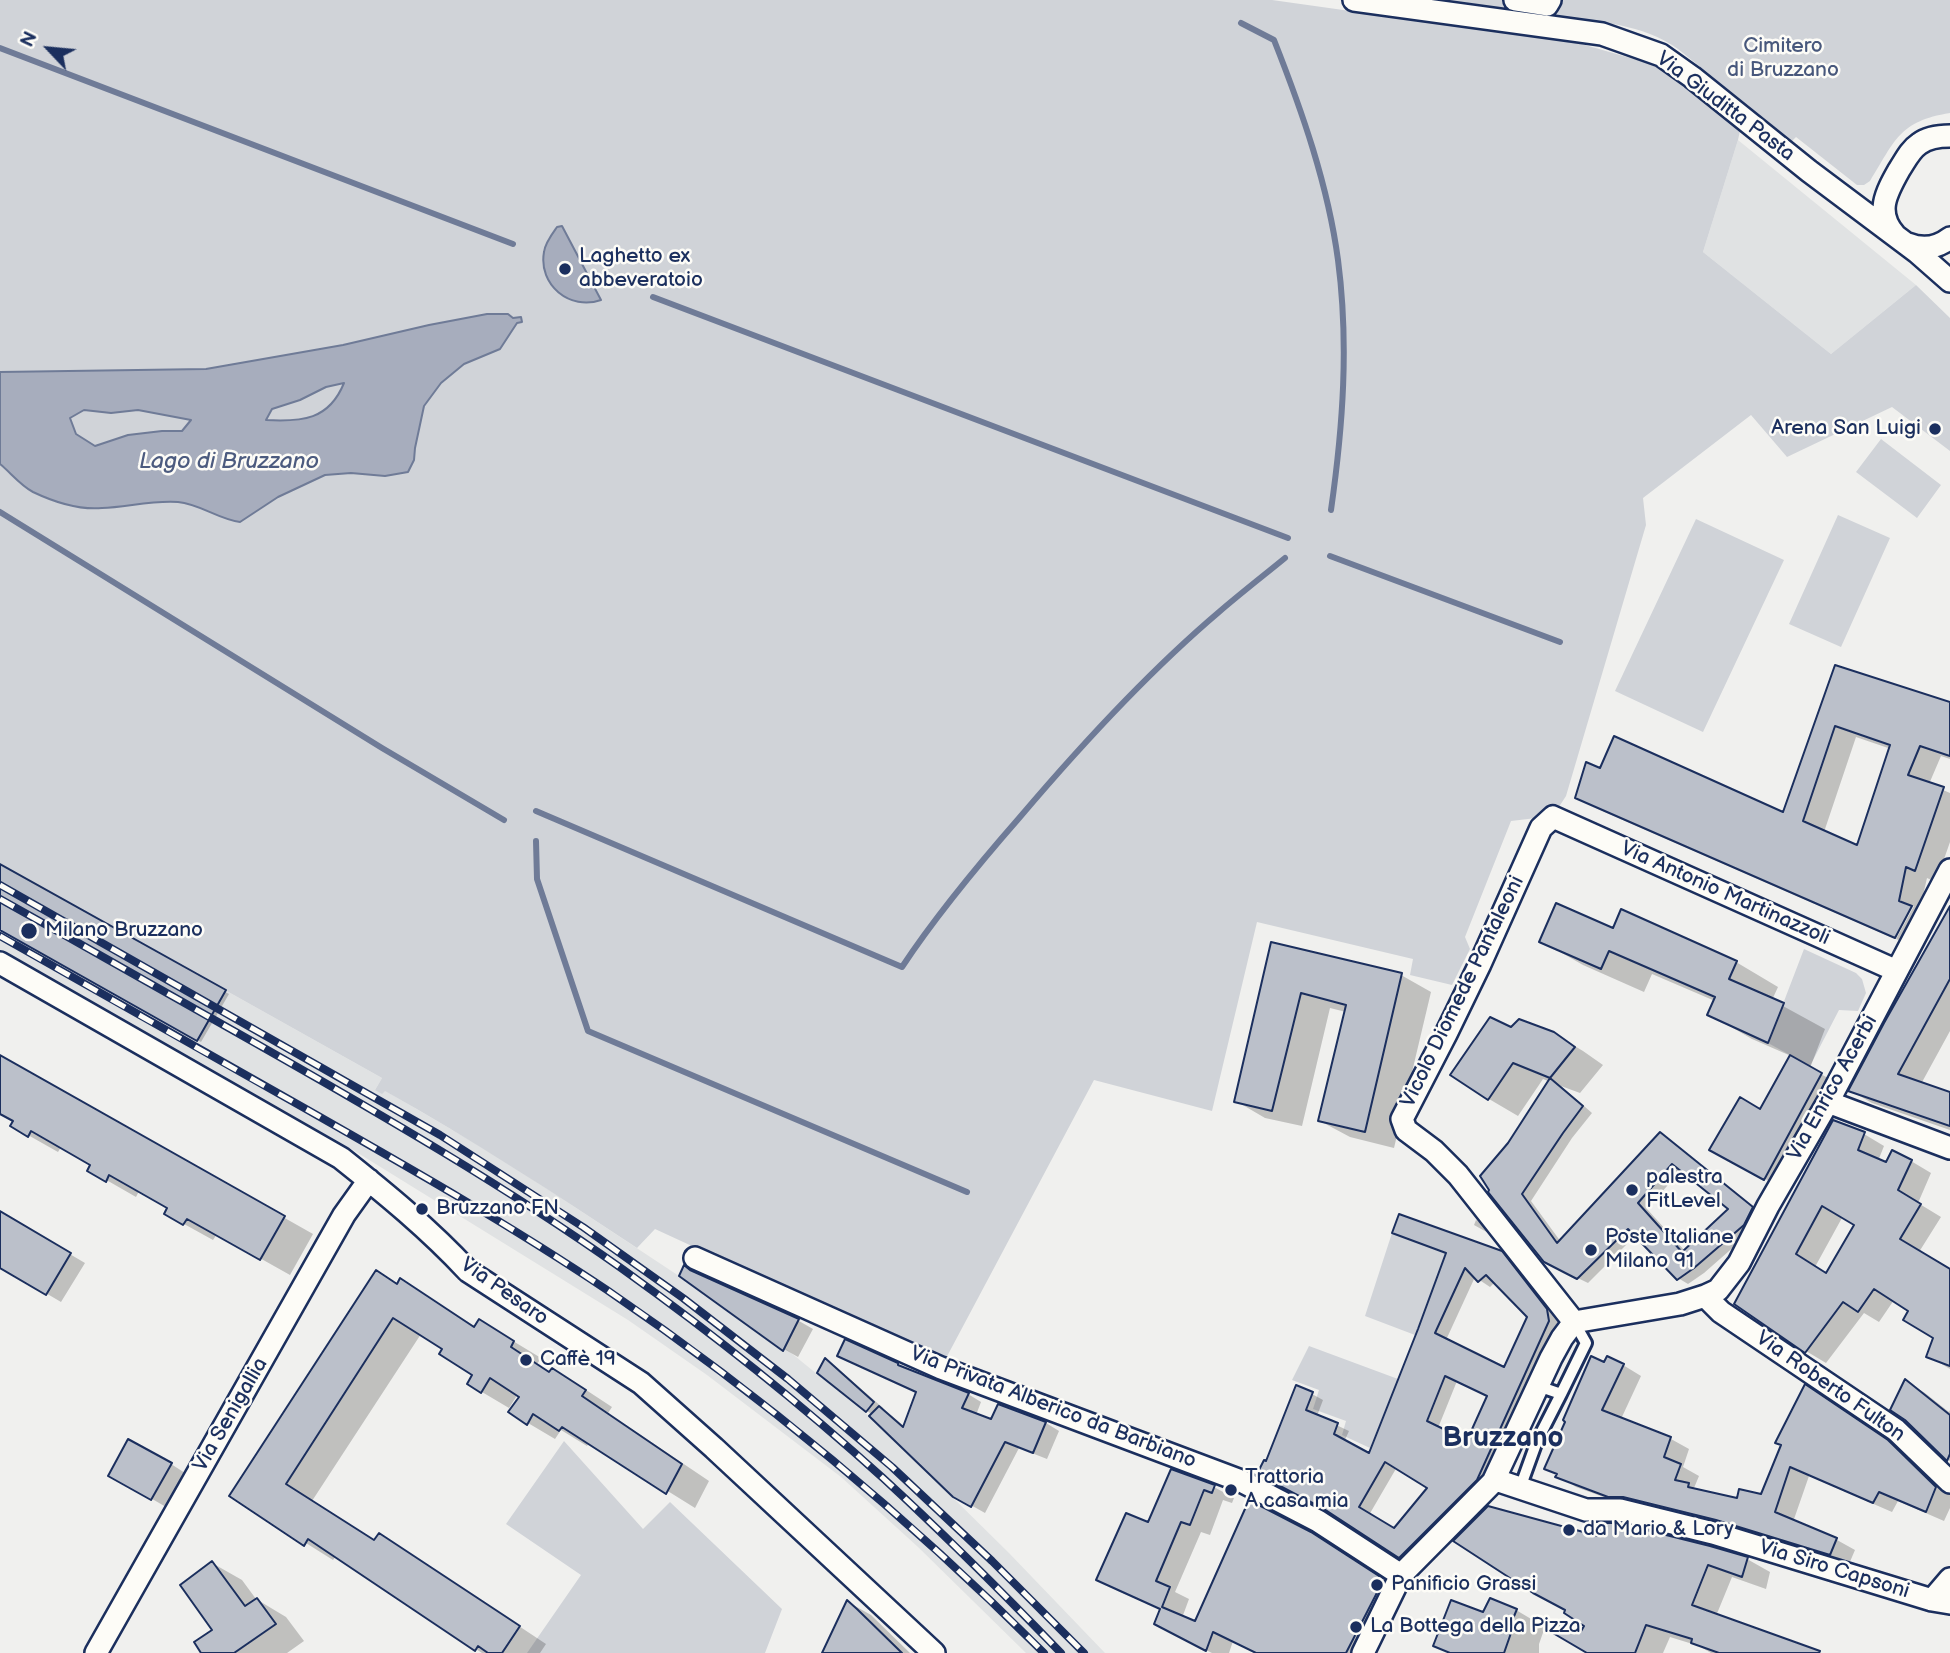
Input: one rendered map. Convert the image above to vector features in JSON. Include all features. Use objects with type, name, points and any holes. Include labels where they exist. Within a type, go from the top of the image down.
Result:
[{"type":"street","name":"Via Giuditta Pasta","points":[[1354,0],[1602,34],[1661,55],[1928,261],[1950,281]]},
{"type":"street","points":[[1515,0],[1547,5],[1550,0]]},
{"type":"street","points":[[1950,136],[1934,137],[1919,144],[1908,156],[1884,200],[1886,223],[1901,240],[1916,247],[1928,248],[1950,238]]},
{"type":"street","name":"Via Giuditta Pasta","points":[[1838,193],[1856,203],[1868,204],[1882,197],[1891,184]]},
{"type":"street","name":"Via Antonio Martinazzoli","points":[[1553,817],[1897,971]]},
{"type":"street","name":"Vicolo Diomede Pantaleoni","points":[[1553,817],[1541,828],[1469,987],[1402,1119],[1402,1124],[1410,1135],[1434,1151],[1458,1175],[1574,1322]]},
{"type":"street","name":"Via Enrico Acerbi","points":[[1705,1296],[1718,1290],[1739,1263],[1768,1206],[1828,1102],[1950,870]]},
{"type":"street","name":"Via Pesaro","points":[[0,964],[341,1158],[449,1250],[468,1271],[641,1383],[715,1448],[934,1653]]},
{"type":"street","points":[[1828,1102],[1950,1148]]},
{"type":"street","name":"Via Senigallia","points":[[96,1653],[344,1215],[369,1180]]},
{"type":"street","name":"Via Privata Alberico da Barbiano","points":[[695,1258],[941,1368],[1241,1481],[1318,1521],[1401,1575]]},
{"type":"street","points":[[1363,1653],[1401,1575],[1493,1482],[1562,1338],[1574,1322],[1680,1304],[1705,1296]]},
{"type":"street","name":"Via Roberto Fulton","points":[[1705,1296],[1721,1311],[1896,1430],[1950,1482]]},
{"type":"street","name":"Via Siro Capsoni","points":[[1493,1482],[1499,1480],[1586,1510],[1620,1510],[1713,1533],[1941,1602]]},
{"type":"street","points":[[1941,1602],[1950,1579]]},
{"type":"lane","points":[[1520,1488],[1538,1441],[1586,1343],[1574,1322]]},
{"type":"lane","points":[[1538,1386],[1560,1394]]},
{"type":"shaded area","points":[[1738,140],[1916,285],[1831,354],[1703,252]]},
{"type":"shaded area","points":[[0,864],[382,1078],[375,1090],[384,1090],[502,1159],[679,1276],[783,1350],[785,1348],[876,1422],[1009,1553],[1105,1653],[1026,1653],[918,1547],[841,1477],[707,1375],[628,1320],[353,1150],[0,952]]},
{"type":"green space","points":[[0,0],[1272,0],[1578,43],[1648,63],[1708,96],[1741,126],[1703,252],[1831,354],[1916,285],[1950,318],[1950,451],[1892,407],[1787,457],[1751,415],[1643,498],[1646,525],[1566,796],[1553,816],[1511,821],[1465,937],[1470,949],[1452,985],[1410,975],[1413,959],[1257,922],[1212,1111],[1094,1080],[944,1362],[655,1229],[637,1248],[449,1128],[385,1091],[382,1094],[375,1090],[382,1078],[0,864]]},
{"type":"green space","name":"Cimitero di Bruzzano","points":[[1339,0],[1950,0],[1950,113],[1920,121],[1909,127],[1893,144],[1870,181],[1857,185],[1796,137],[1792,141],[1678,49],[1650,34],[1619,25],[1454,1]]},
{"type":"green space","points":[[1881,439],[1941,485],[1917,518],[1856,472]]},
{"type":"green space","points":[[1838,515],[1890,538],[1841,647],[1789,624]]},
{"type":"green space","points":[[1696,519],[1784,560],[1703,732],[1615,691]]},
{"type":"green space","points":[[1804,949],[1856,973],[1862,979],[1866,993],[1858,1011],[1839,1010],[1810,1066],[1768,1043]]},
{"type":"green space","points":[[1392,1233],[1446,1253],[1415,1335],[1365,1316]]},
{"type":"green space","points":[[1309,1346],[1398,1379],[1370,1448],[1342,1435],[1346,1421],[1313,1409],[1319,1390],[1292,1380]]},
{"type":"green space","points":[[564,1441],[643,1529],[670,1502],[782,1609],[765,1653],[527,1653],[581,1575],[506,1524]]},
{"type":"water","points":[[562,226],[601,300],[578,302],[551,285],[543,264],[545,249],[557,227]]},
{"type":"water","name":"Lago di Bruzzano","points":[[487,314],[508,314],[513,318],[521,317],[522,322],[517,323],[500,349],[464,364],[441,383],[424,406],[414,460],[408,472],[385,476],[351,473],[325,475],[278,497],[240,522],[178,502],[93,508],[67,504],[33,492],[0,464],[0,372],[206,369],[343,345]],"holes":[[[344,383],[331,405],[313,416],[303,419],[266,420],[272,409],[300,400],[326,387]],[[84,410],[111,413],[138,410],[191,420],[182,431],[128,435],[95,446],[76,434],[70,418]]]},
{"type":"building","points":[[1835,665],[1950,702],[1950,756],[1920,746],[1908,775],[1944,787],[1915,871],[1906,867],[1899,901],[1912,906],[1895,938],[1575,798],[1586,762],[1600,768],[1614,736],[1783,812]],"holes":[[[1835,726],[1890,745],[1857,845],[1803,821]]]},
{"type":"building","points":[[0,864],[226,990],[197,1041],[0,930]]},
{"type":"building","points":[[1556,903],[1613,928],[1621,909],[1737,961],[1729,979],[1784,1003],[1768,1043],[1707,1015],[1715,997],[1609,951],[1601,969],[1539,942]]},
{"type":"building","points":[[1950,906],[1950,979],[1898,1074],[1950,1092],[1950,1126],[1848,1091]]},
{"type":"building","points":[[1271,942],[1402,973],[1365,1132],[1318,1121],[1346,1005],[1301,993],[1272,1111],[1234,1102]]},
{"type":"building","points":[[1490,1017],[1511,1027],[1519,1019],[1554,1032],[1575,1047],[1550,1078],[1513,1063],[1488,1100],[1450,1075]]},
{"type":"building","points":[[0,1055],[285,1216],[260,1260],[187,1219],[183,1225],[164,1214],[167,1208],[109,1175],[106,1182],[87,1171],[90,1165],[31,1131],[28,1137],[10,1126],[13,1121],[0,1114]]},
{"type":"building","points":[[1790,1055],[1822,1073],[1764,1180],[1709,1150],[1740,1097],[1760,1109]]},
{"type":"building","points":[[1550,1078],[1583,1106],[1522,1194],[1557,1243],[1660,1132],[1753,1207],[1744,1225],[1677,1280],[1628,1229],[1577,1279],[1544,1262],[1488,1192],[1480,1176],[1508,1143]],"holes":[[[1672,1164],[1728,1209],[1682,1252],[1638,1203]]]},
{"type":"building","points":[[1833,1120],[1865,1132],[1858,1150],[1886,1162],[1892,1150],[1912,1160],[1898,1190],[1921,1204],[1900,1239],[1950,1269],[1950,1366],[1926,1357],[1933,1338],[1903,1320],[1908,1311],[1874,1289],[1858,1312],[1843,1302],[1805,1353],[1734,1304]],"holes":[[[1822,1206],[1854,1225],[1826,1273],[1796,1254]]]},
{"type":"building","points":[[0,1211],[71,1253],[46,1295],[0,1268]]},
{"type":"building","points":[[1399,1214],[1502,1251],[1547,1309],[1549,1321],[1477,1480],[1399,1558],[1324,1509],[1257,1474],[1264,1460],[1266,1461],[1296,1385],[1313,1392],[1306,1410],[1338,1423],[1334,1434],[1369,1453],[1446,1253],[1392,1233]],"holes":[[[1465,1268],[1478,1282],[1486,1275],[1527,1317],[1504,1367],[1435,1333]],[[1445,1376],[1487,1396],[1468,1438],[1464,1439],[1427,1421]],[[1385,1462],[1427,1488],[1394,1528],[1359,1507]]]},
{"type":"building","points":[[684,1265],[799,1319],[783,1351],[679,1276]]},
{"type":"building","points":[[376,1270],[397,1284],[400,1278],[474,1327],[479,1319],[514,1341],[511,1347],[549,1372],[552,1368],[586,1390],[582,1396],[682,1464],[666,1494],[562,1427],[559,1431],[533,1414],[527,1425],[508,1412],[519,1397],[490,1378],[481,1393],[467,1384],[472,1375],[439,1354],[442,1349],[393,1318],[286,1484],[374,1540],[379,1533],[520,1626],[502,1653],[488,1653],[478,1646],[475,1651],[308,1539],[304,1546],[229,1496]]},
{"type":"building","points":[[845,1339],[898,1365],[969,1393],[962,1408],[991,1419],[998,1404],[1046,1422],[1033,1453],[1005,1442],[971,1507],[953,1497],[869,1416],[879,1406],[903,1427],[916,1392],[837,1356]]},
{"type":"building","points":[[1591,1356],[1604,1362],[1607,1356],[1624,1364],[1602,1410],[1671,1437],[1664,1457],[1681,1464],[1675,1480],[1689,1483],[1688,1487],[1737,1498],[1739,1489],[1761,1494],[1781,1445],[1775,1443],[1805,1384],[1888,1440],[1936,1487],[1926,1512],[1879,1492],[1873,1503],[1790,1467],[1775,1512],[1837,1538],[1830,1555],[1716,1520],[1623,1497],[1608,1497],[1555,1477],[1557,1474],[1544,1469]]},
{"type":"building","points":[[825,1358],[874,1402],[866,1412],[817,1373]]},
{"type":"building","points":[[1905,1379],[1950,1415],[1950,1454],[1947,1461],[1905,1420],[1890,1410]]},
{"type":"building","points":[[128,1439],[172,1463],[151,1500],[108,1476]]},
{"type":"building","points":[[1171,1469],[1215,1485],[1212,1493],[1204,1490],[1190,1525],[1181,1522],[1156,1581],[1170,1587],[1162,1607],[1195,1621],[1249,1500],[1311,1532],[1382,1578],[1383,1581],[1346,1653],[1256,1653],[1213,1632],[1206,1651],[1154,1624],[1160,1609],[1096,1580],[1126,1513],[1148,1522]]},
{"type":"building","points":[[1488,1506],[1598,1536],[1602,1523],[1618,1523],[1748,1557],[1742,1577],[1708,1565],[1692,1605],[1820,1651],[1719,1653],[1691,1643],[1692,1639],[1646,1625],[1635,1653],[1587,1653],[1546,1629],[1550,1621],[1580,1633],[1584,1626],[1564,1613],[1565,1610],[1533,1593],[1453,1541]]},
{"type":"building","points":[[212,1561],[245,1606],[257,1598],[276,1624],[234,1653],[201,1653],[194,1642],[212,1630],[180,1585]]},
{"type":"building","points":[[1490,1598],[1517,1609],[1504,1653],[1450,1653],[1433,1646],[1451,1600],[1483,1612]]},
{"type":"building","points":[[847,1600],[857,1609],[902,1653],[822,1653]]},
{"type":"waterway","points":[[1241,23],[1274,40],[1313,148],[1334,232],[1341,291],[1344,354],[1339,447],[1331,510]]},
{"type":"waterway","points":[[0,48],[513,244]]},
{"type":"waterway","points":[[653,297],[1288,538]]},
{"type":"waterway","points":[[0,512],[382,748],[504,820]]},
{"type":"waterway","points":[[1330,556],[1560,642]]},
{"type":"waterway","points":[[536,811],[902,967],[973,872],[1091,736],[1192,635],[1285,558]]},
{"type":"waterway","points":[[536,841],[537,879],[588,1031],[967,1192]]},
{"type":"railway","points":[[0,885],[440,1135],[583,1227],[683,1298],[788,1379],[892,1467],[1084,1653]]},
{"type":"railway","points":[[0,899],[397,1124],[533,1208],[621,1268],[755,1369],[852,1450],[951,1542],[1061,1653]]},
{"type":"railway","points":[[0,936],[420,1175],[533,1242],[607,1290],[723,1373],[834,1461],[941,1555],[1044,1653]]},
{"type":"place","name":"Laghetto ex abbeveratoio","points":[[565,269]]},
{"type":"place","name":"Arena San Luigi","points":[[1935,429]]},
{"type":"place","name":"Milano Bruzzano","points":[[29,931]]},
{"type":"place","name":"palestra FitLevel","points":[[1632,1190]]},
{"type":"place","name":"Bruzzano FN","points":[[422,1209]]},
{"type":"place","name":"Poste Italiane Milano 91","points":[[1591,1250]]},
{"type":"place","name":"Caffè 19","points":[[526,1360]]},
{"type":"place","name":"Trattoria A casa mia","points":[[1231,1490]]},
{"type":"place","name":"da Mario & Lory","points":[[1569,1530]]},
{"type":"place","name":"Panificio Grassi","points":[[1377,1585]]},
{"type":"place","name":"La Bottega della Pizza","points":[[1356,1627]]},
{"type":"district","name":"Bruzzano","points":[[1503,1439]]}]
